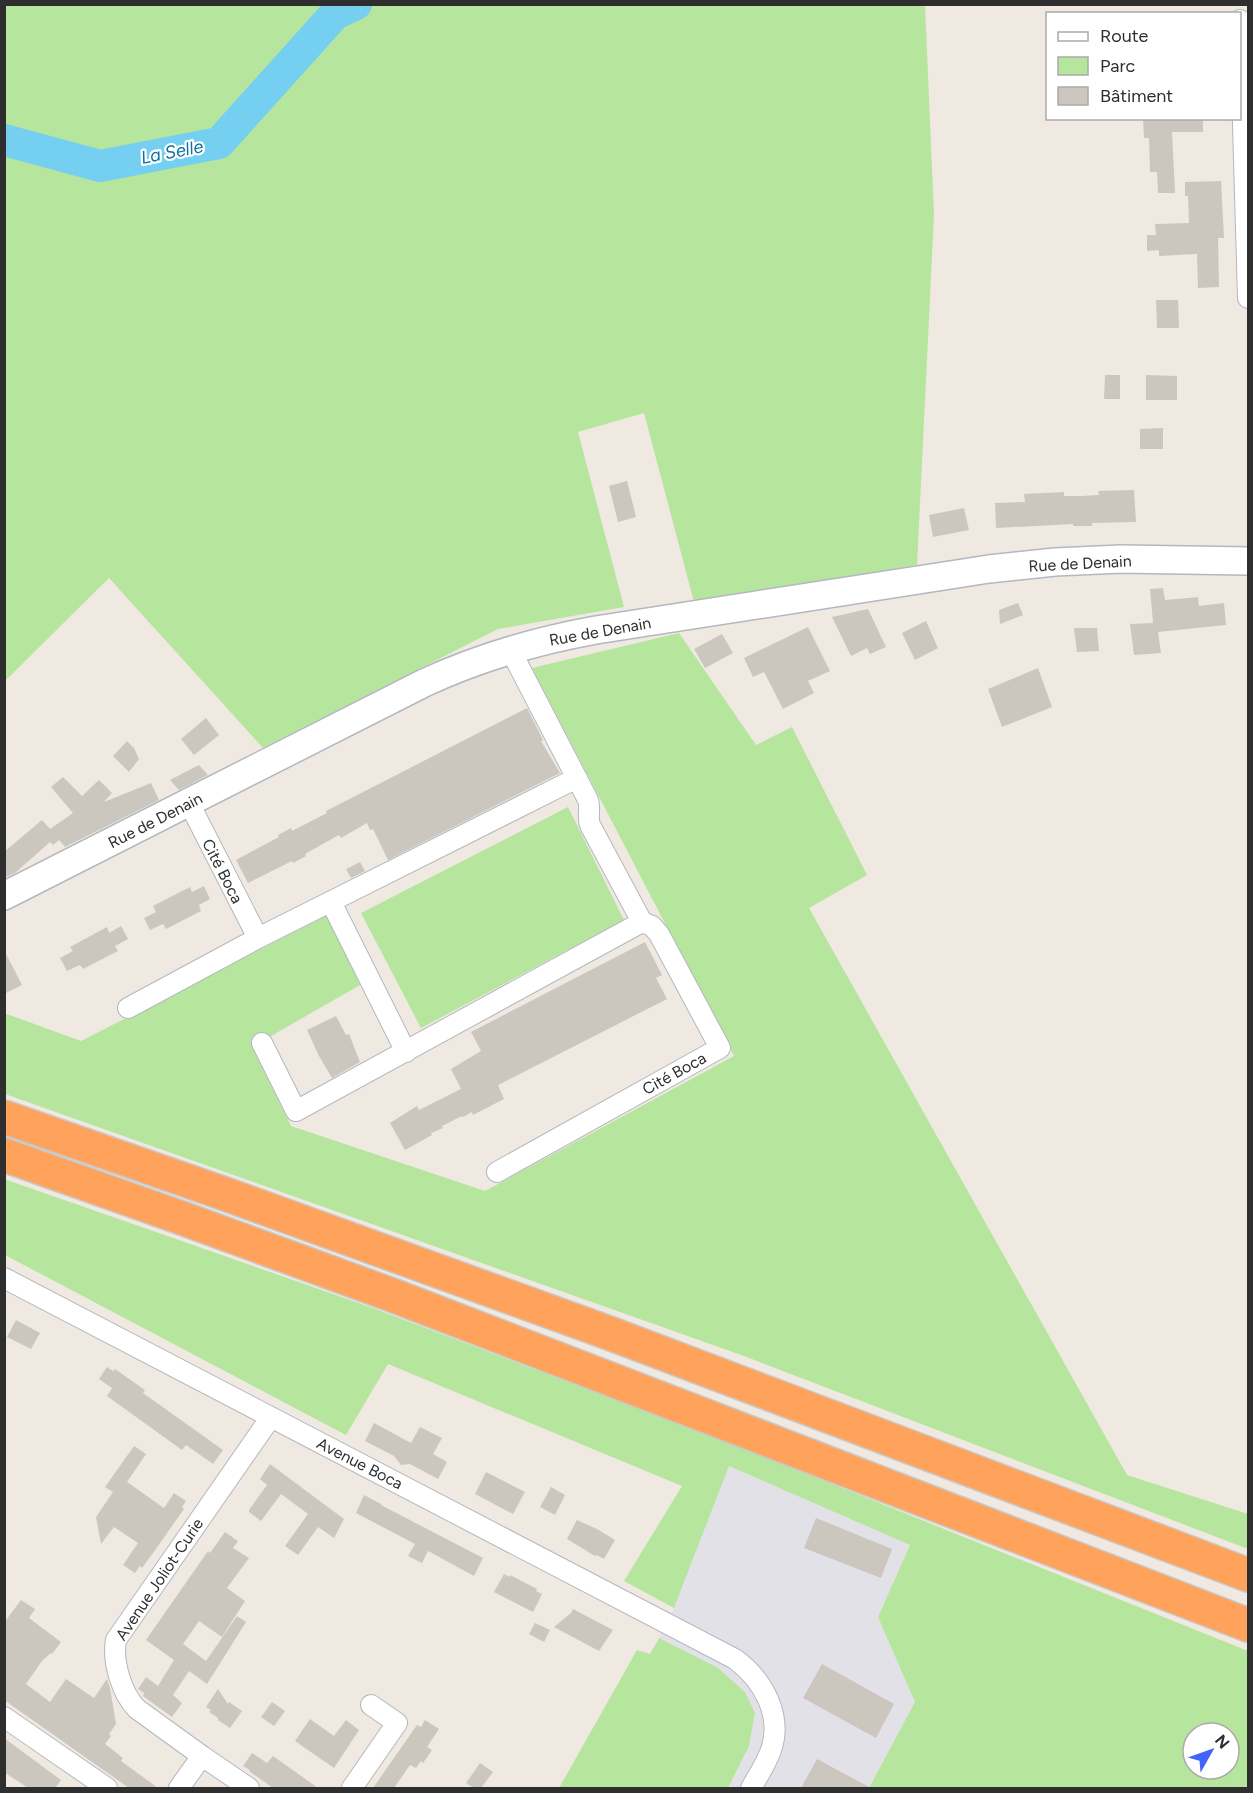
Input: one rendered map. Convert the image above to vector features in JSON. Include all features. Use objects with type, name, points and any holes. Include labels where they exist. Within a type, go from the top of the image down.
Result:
[{"type":"highway","points":[[4,1117],[261,1206],[598,1330],[1248,1575]]},
{"type":"highway","points":[[4,1155],[179,1216],[392,1295],[1248,1625]]},
{"type":"street","points":[[1241,82],[1248,298]]},
{"type":"street","name":"Rue de Denain","points":[[4,896],[424,683],[510,649],[596,630],[989,569],[1055,562],[1121,559],[1248,561]]},
{"type":"street","name":"Cité Boca","points":[[497,1172],[720,1048],[659,934],[652,926],[642,922],[590,825],[588,820],[590,805],[510,649]]},
{"type":"street","points":[[128,1008],[258,938],[577,778]]},
{"type":"street","name":"Cité Boca","points":[[189,803],[258,938]]},
{"type":"street","points":[[331,902],[405,1052]]},
{"type":"street","points":[[261,1043],[296,1111],[642,922]]},
{"type":"street","name":"Avenue Boca","points":[[4,1278],[735,1659],[752,1675],[765,1693],[773,1713],[771,1750],[751,1788]]},
{"type":"street","name":"Avenue Joliot-Curie","points":[[249,1788],[130,1702],[123,1688],[116,1655],[116,1640],[271,1417]]},
{"type":"street","points":[[354,1788],[398,1723],[371,1705]]},
{"type":"street","points":[[4,1717],[107,1788]]},
{"type":"street","points":[[179,1788],[202,1756]]},
{"type":"shaded area","points":[[729,1466],[910,1545],[878,1617],[916,1702],[869,1788],[728,1788],[749,1746],[755,1713],[745,1692],[659,1638],[674,1608]]},
{"type":"green space","points":[[5,5],[925,5],[934,215],[917,565],[694,602],[644,413],[578,432],[624,607],[498,629],[263,748],[109,578],[5,681]]},
{"type":"green space","points":[[679,633],[756,745],[792,727],[867,875],[809,908],[1127,1475],[1248,1514],[1248,1549],[744,1356],[5,1094],[4,1013],[81,1041],[327,915],[360,985],[252,1047],[291,1126],[485,1191],[734,1056],[532,668]]},
{"type":"green space","points":[[568,807],[624,920],[421,1028],[361,913]]},
{"type":"green space","points":[[4,1179],[373,1308],[740,1447],[1248,1651],[1248,1788],[869,1788],[915,1702],[878,1617],[910,1545],[729,1466],[674,1608],[624,1581],[682,1486],[388,1364],[346,1435],[5,1255]]},
{"type":"green space","points":[[659,1638],[718,1668],[745,1692],[755,1713],[749,1746],[728,1788],[559,1788],[637,1650],[650,1654]]},
{"type":"building","points":[[1143,120],[1203,120],[1203,132],[1172,132],[1175,193],[1158,193],[1157,172],[1150,172],[1149,138],[1144,138]]},
{"type":"building","points":[[1221,181],[1224,238],[1218,238],[1219,287],[1198,288],[1197,254],[1159,256],[1159,250],[1147,251],[1147,235],[1156,235],[1155,224],[1189,223],[1185,182]]},
{"type":"building","points":[[1156,300],[1178,300],[1179,328],[1157,328]]},
{"type":"building","points":[[1105,375],[1120,375],[1120,399],[1104,399]]},
{"type":"building","points":[[1146,375],[1177,376],[1177,400],[1146,400]]},
{"type":"building","points":[[1163,428],[1163,449],[1140,449],[1140,429]]},
{"type":"building","points":[[627,481],[636,517],[618,522],[609,486]]},
{"type":"building","points":[[1134,490],[1136,522],[1092,523],[1092,526],[1073,526],[1073,524],[996,528],[995,503],[1025,502],[1024,494],[1064,492],[1064,496],[1081,496],[1099,495],[1098,491]]},
{"type":"building","points":[[964,508],[969,530],[933,537],[929,515]]},
{"type":"building","points":[[1163,588],[1165,600],[1198,597],[1199,606],[1224,603],[1226,625],[1158,632],[1161,653],[1134,655],[1130,624],[1153,623],[1150,589]]},
{"type":"building","points":[[1018,603],[1023,615],[1000,624],[999,610]]},
{"type":"building","points":[[868,609],[886,647],[870,654],[867,648],[851,656],[832,617]]},
{"type":"building","points":[[926,621],[938,648],[915,660],[902,633]]},
{"type":"building","points":[[808,627],[830,671],[808,681],[814,693],[783,709],[764,672],[753,677],[744,658]]},
{"type":"building","points":[[1074,628],[1097,628],[1099,651],[1077,652]]},
{"type":"building","points":[[722,634],[733,653],[705,668],[694,649]]},
{"type":"building","points":[[1038,668],[1052,707],[1002,727],[988,689]]},
{"type":"building","points":[[527,708],[543,740],[541,741],[560,773],[388,860],[373,829],[370,830],[367,823],[341,838],[339,835],[293,863],[292,861],[248,883],[236,860],[291,828],[292,831],[327,813],[326,811]]},
{"type":"building","points":[[206,718],[219,735],[194,755],[181,739]]},
{"type":"building","points":[[127,741],[134,748],[139,759],[129,772],[113,756]]},
{"type":"building","points":[[199,765],[208,775],[179,790],[170,780]]},
{"type":"building","points":[[63,777],[82,796],[99,780],[112,793],[104,802],[151,783],[159,800],[65,847],[59,840],[53,845],[50,842],[15,873],[4,878],[4,852],[42,820],[50,829],[73,813],[51,787]]},
{"type":"building","points":[[360,862],[365,871],[351,878],[346,869]]},
{"type":"building","points":[[204,886],[210,899],[199,905],[201,911],[166,929],[163,924],[150,930],[144,918],[156,912],[153,906],[190,887],[192,892]]},
{"type":"building","points":[[121,926],[128,939],[115,946],[118,951],[83,969],[80,965],[67,971],[60,958],[73,951],[70,947],[107,927],[109,933]]},
{"type":"building","points":[[645,942],[662,975],[656,978],[667,999],[498,1085],[504,1099],[473,1115],[472,1112],[442,1126],[443,1128],[405,1150],[390,1123],[417,1106],[419,1110],[461,1089],[451,1069],[481,1051],[471,1032]]},
{"type":"building","points":[[4,950],[22,985],[4,994]]},
{"type":"building","points":[[336,1016],[346,1035],[349,1034],[360,1062],[332,1078],[307,1030]]},
{"type":"building","points":[[16,1320],[40,1333],[31,1349],[7,1337]]},
{"type":"building","points":[[107,1367],[113,1371],[115,1369],[145,1390],[143,1393],[223,1450],[213,1464],[186,1445],[182,1450],[107,1396],[112,1388],[99,1379]]},
{"type":"building","points":[[374,1423],[411,1443],[420,1427],[442,1438],[433,1454],[447,1462],[438,1479],[410,1464],[401,1465],[394,1456],[365,1441]]},
{"type":"building","points":[[134,1446],[146,1454],[127,1482],[164,1508],[174,1493],[186,1501],[182,1507],[184,1509],[153,1553],[142,1568],[140,1566],[135,1573],[123,1565],[138,1543],[114,1527],[101,1544],[96,1517],[113,1492],[105,1487]]},
{"type":"building","points":[[270,1464],[344,1519],[334,1538],[318,1527],[298,1555],[285,1546],[308,1514],[281,1494],[261,1521],[249,1512],[267,1485],[260,1479]]},
{"type":"building","points":[[486,1472],[525,1492],[513,1514],[475,1494]]},
{"type":"building","points":[[551,1487],[565,1495],[555,1515],[540,1507]]},
{"type":"building","points":[[364,1495],[483,1558],[474,1576],[428,1551],[422,1563],[408,1556],[415,1544],[356,1513]]},
{"type":"building","points":[[816,1518],[892,1549],[881,1578],[804,1548]]},
{"type":"building","points":[[577,1520],[615,1540],[604,1559],[567,1539]]},
{"type":"building","points":[[225,1532],[238,1541],[233,1548],[249,1558],[227,1588],[245,1601],[222,1637],[199,1621],[183,1644],[206,1661],[237,1616],[246,1622],[207,1684],[189,1671],[173,1695],[182,1703],[172,1717],[143,1696],[144,1693],[138,1689],[146,1677],[158,1686],[174,1660],[146,1640],[208,1551],[210,1553]]},
{"type":"building","points":[[504,1574],[537,1589],[536,1591],[542,1594],[533,1612],[494,1592]]},
{"type":"building","points":[[21,1600],[35,1609],[29,1618],[61,1642],[52,1654],[42,1661],[26,1684],[50,1702],[66,1679],[94,1698],[107,1679],[116,1724],[105,1744],[123,1758],[121,1761],[158,1788],[129,1788],[4,1700],[4,1623]]},
{"type":"building","points":[[573,1609],[613,1630],[599,1651],[554,1627]]},
{"type":"building","points":[[535,1623],[550,1630],[544,1642],[529,1634]]},
{"type":"building","points":[[822,1664],[894,1704],[876,1738],[803,1698]]},
{"type":"building","points":[[218,1689],[228,1704],[229,1702],[242,1711],[230,1728],[218,1720],[206,1707]]},
{"type":"building","points":[[272,1702],[285,1711],[274,1726],[261,1717]]},
{"type":"building","points":[[310,1719],[334,1736],[346,1720],[359,1730],[334,1768],[295,1741]]},
{"type":"building","points":[[425,1720],[439,1729],[427,1747],[432,1750],[423,1763],[421,1761],[416,1768],[410,1765],[394,1788],[373,1788],[417,1725],[421,1727]]},
{"type":"building","points":[[4,1738],[61,1780],[55,1788],[28,1788],[4,1772]]},
{"type":"building","points":[[252,1753],[267,1763],[273,1756],[318,1788],[273,1788],[243,1766]]},
{"type":"building","points":[[817,1759],[871,1788],[801,1788]]},
{"type":"building","points":[[480,1763],[493,1772],[481,1788],[474,1788],[466,1783]]},
{"type":"waterway","name":"La Selle","points":[[4,140],[100,166],[219,143],[335,14],[356,4]]}]
